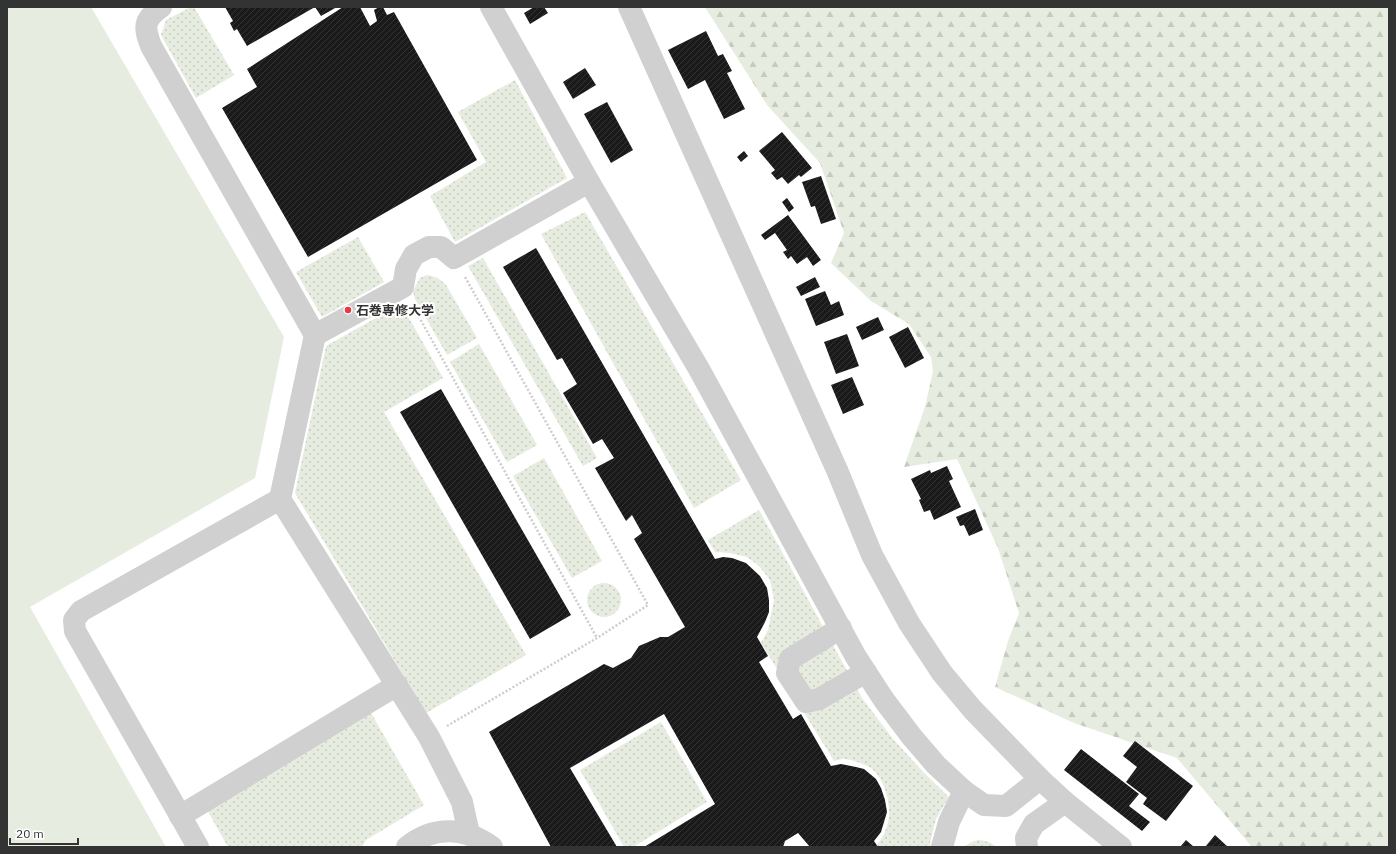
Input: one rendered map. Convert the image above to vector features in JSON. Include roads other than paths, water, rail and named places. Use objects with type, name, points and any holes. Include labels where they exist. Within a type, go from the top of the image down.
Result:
[{"type":"street","points":[[161,7],[150,16],[146,30],[151,46],[315,335],[280,499],[429,737],[462,802],[469,834]]},
{"type":"street","points":[[491,7],[590,182],[699,369],[841,628],[884,700],[912,737],[936,764],[964,791],[984,805],[1006,806],[1040,779]]},
{"type":"street","points":[[629,7],[837,470],[876,562],[909,623],[942,673],[973,710],[1064,802],[1121,847]]},
{"type":"street","points":[[315,335],[402,287],[406,269],[414,255],[429,247],[441,247],[454,258],[590,182]]},
{"type":"street","points":[[198,847],[75,631],[74,620],[81,611],[280,499]]},
{"type":"street","points":[[841,628],[790,659],[787,673],[806,702],[819,699],[866,672]]},
{"type":"street","points":[[180,816],[397,685]]},
{"type":"street","points":[[942,847],[950,822],[964,791]]},
{"type":"street","points":[[1027,847],[1026,838],[1034,824],[1064,802]]},
{"type":"street","points":[[407,847],[413,842],[433,833],[453,831],[469,834],[492,847]]},
{"type":"place","name":"石巻専修大学","points":[[348,310]]}]
